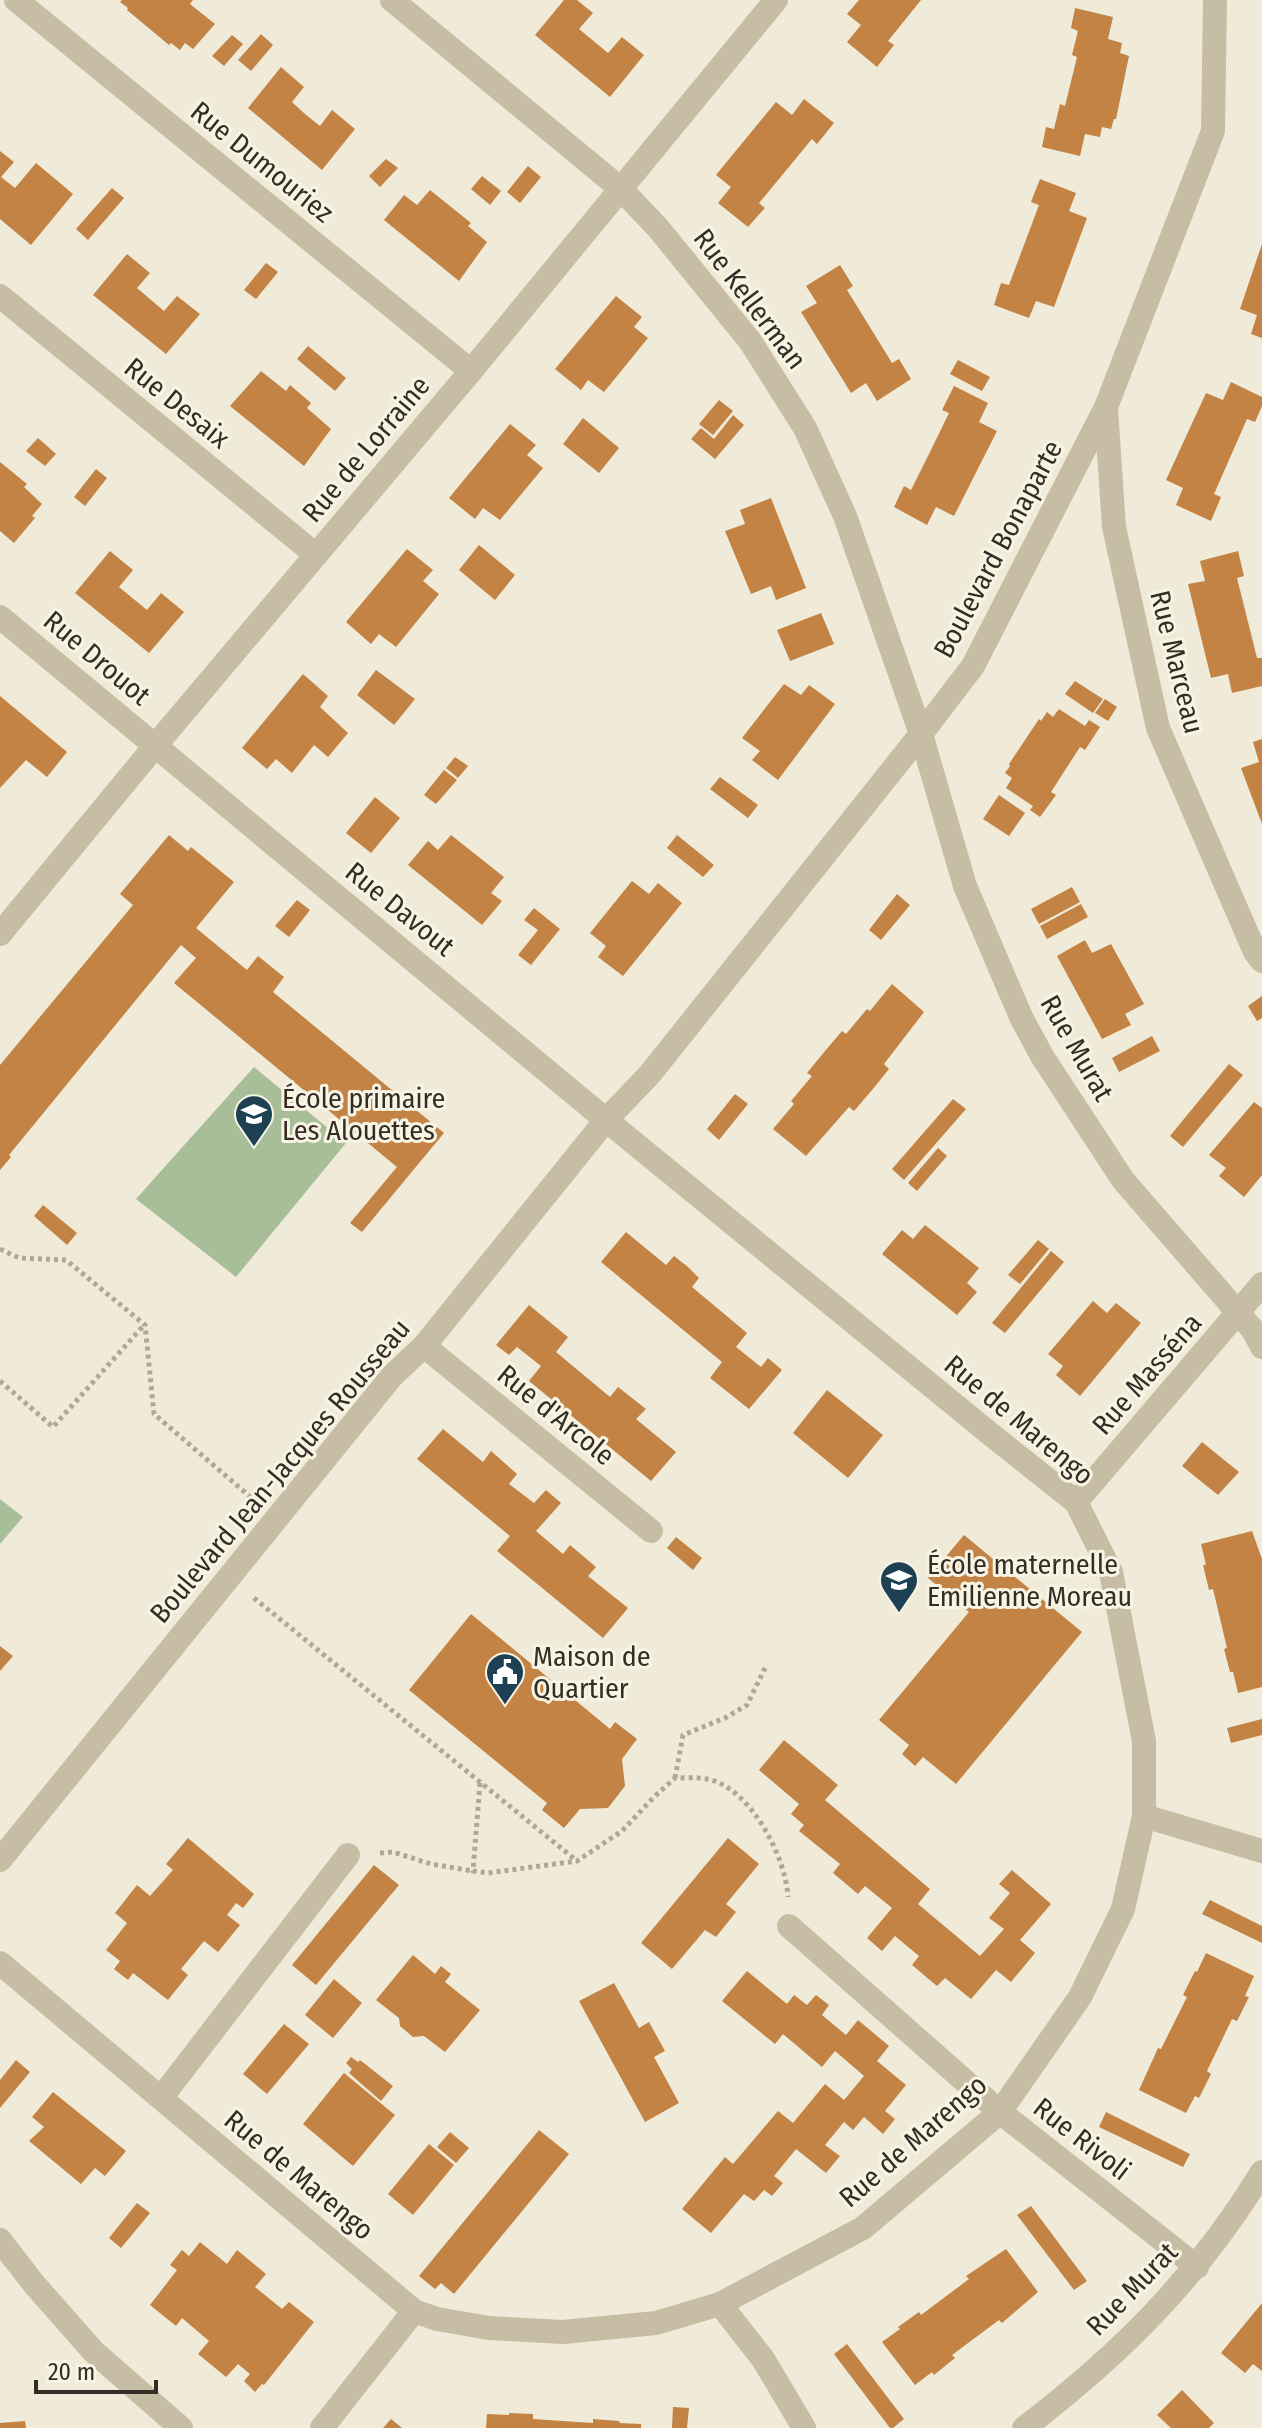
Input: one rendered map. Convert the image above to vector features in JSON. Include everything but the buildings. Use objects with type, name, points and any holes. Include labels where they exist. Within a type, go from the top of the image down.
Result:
[{"type":"street","name":"Rue Dumouriez","points":[[16,0],[471,371]]},
{"type":"street","name":"Rue Kellerman","points":[[392,0],[621,189],[658,228],[750,341],[805,428],[845,516],[921,734]]},
{"type":"street","name":"Boulevard Bonaparte","points":[[606,1120],[650,1074],[973,666],[1106,407],[1213,131],[1215,0]]},
{"type":"street","name":"Rue de Lorraine","points":[[0,934],[471,371],[771,2]]},
{"type":"street","name":"Rue Desaix","points":[[0,296],[316,555]]},
{"type":"street","name":"Rue Marceau","points":[[1106,407],[1114,527],[1158,728],[1255,952],[1262,961]]},
{"type":"street","name":"Rue Drouot","points":[[0,617],[155,746]]},
{"type":"street","name":"Rue Murat","points":[[921,734],[965,886],[1021,1017],[1042,1056],[1123,1180],[1253,1330],[1262,1347]]},
{"type":"street","name":"Rue Davout","points":[[155,746],[606,1120]]},
{"type":"street","name":"Boulevard Jean-Jacques Rousseau","points":[[0,1860],[392,1376],[424,1346],[606,1120]]},
{"type":"street","name":"Rue de Marengo","points":[[0,1963],[414,2311],[437,2319],[489,2328],[563,2332],[656,2323],[720,2304],[863,2228],[1000,2112],[1080,1997],[1105,1947],[1123,1909],[1144,1816],[1144,1741],[1111,1572],[1076,1502],[606,1120]]},
{"type":"street","name":"Rue Masséna","points":[[1076,1502],[1262,1284]]},
{"type":"street","name":"Rue d'Arcole","points":[[424,1346],[651,1531]]},
{"type":"street","points":[[1144,1816],[1262,1851]]},
{"type":"street","points":[[161,2098],[348,1855]]},
{"type":"street","name":"Rue Rivoli","points":[[789,1926],[1000,2112],[1197,2267]]},
{"type":"street","name":"Rue Murat","points":[[1024,2428],[1141,2329],[1197,2267],[1241,2207],[1262,2172]]},
{"type":"street","points":[[0,2240],[93,2351],[181,2428]]},
{"type":"street","points":[[720,2304],[763,2359],[804,2428]]},
{"type":"street","points":[[322,2428],[414,2311]]},
{"type":"path","points":[[0,1249],[19,1258],[66,1260],[145,1325],[154,1414],[276,1519]]},
{"type":"path","points":[[0,1381],[53,1427],[145,1325]]},
{"type":"path","points":[[229,1578],[577,1861]]},
{"type":"path","points":[[348,1855],[393,1852],[431,1864],[488,1873],[577,1861],[622,1831],[675,1778],[683,1735],[725,1718],[747,1705],[767,1664]]},
{"type":"path","points":[[675,1778],[708,1779],[739,1794],[778,1855],[788,1884],[789,1926]]},
{"type":"path","points":[[473,1871],[480,1783]]},
{"type":"green space","points":[[254,1067],[346,1143],[236,1277],[136,1199]]},
{"type":"green space","points":[[0,1499],[23,1517],[0,1544]]},
{"type":"place","name":"École primaire Les Alouettes","points":[[254,1148]]},
{"type":"place","name":"École maternelle Emilienne Moreau","points":[[899,1614]]},
{"type":"place","name":"Maison de Quartier","points":[[505,1706]]}]
